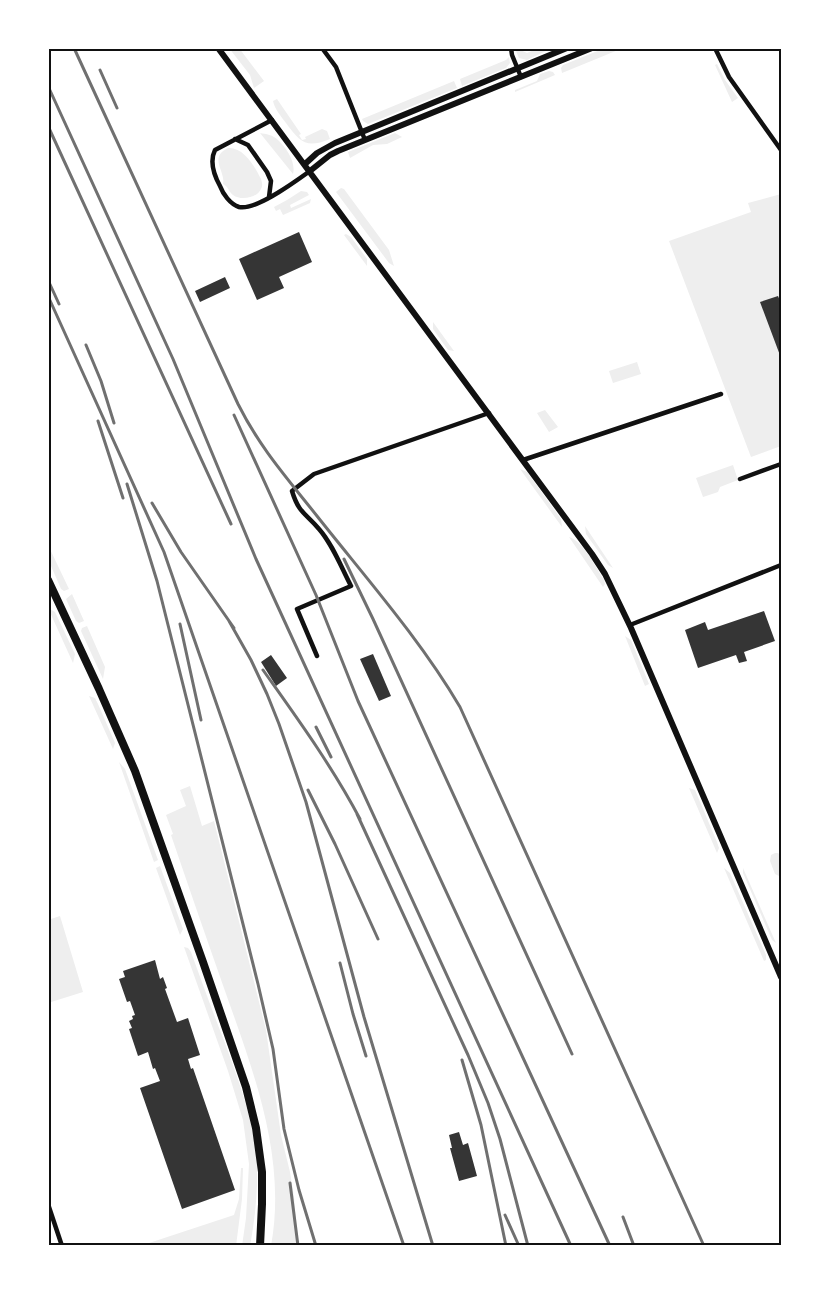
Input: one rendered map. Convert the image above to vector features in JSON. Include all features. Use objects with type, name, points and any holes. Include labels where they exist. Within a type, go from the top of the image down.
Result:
[{"type":"highway","points":[[48,580],[135,771],[234,1052],[250,1104],[259,1145],[262,1172],[260,1246]]},
{"type":"highway","points":[[255,1246],[261,1226]]},
{"type":"street","points":[[218,48],[489,413],[605,574],[630,625],[781,977]]},
{"type":"street","points":[[322,48],[336,67],[365,140]]},
{"type":"street","points":[[512,48],[520,77]]},
{"type":"street","points":[[305,164],[324,149],[362,132],[567,48]]},
{"type":"street","points":[[272,120],[214,150],[212,156],[214,173],[222,190],[234,205],[242,208],[251,206],[294,183],[330,155],[592,48]]},
{"type":"street","points":[[715,48],[729,77],[781,150]]},
{"type":"street","points":[[235,139],[248,145],[267,172],[271,181],[269,197]]},
{"type":"street","points":[[523,460],[721,394]]},
{"type":"street","points":[[317,656],[297,609],[351,586],[332,547],[319,528],[302,512],[292,491],[314,474],[489,413]]},
{"type":"street","points":[[740,479],[781,464]]},
{"type":"street","points":[[630,625],[781,566]]},
{"type":"street","points":[[48,1204],[62,1246]]},
{"type":"shaded area","points":[[229,48],[239,48],[264,81],[254,88],[250,75]]},
{"type":"shaded area","points":[[539,48],[552,48],[527,60],[519,58],[516,51],[518,49],[527,53]]},
{"type":"shaded area","points":[[605,48],[623,48],[562,73],[563,65]]},
{"type":"shaded area","points":[[509,57],[510,63],[506,68],[462,86],[460,79]]},
{"type":"shaded area","points":[[717,64],[738,98],[732,102],[715,65]]},
{"type":"shaded area","points":[[549,71],[555,75],[515,92],[537,81],[540,74]]},
{"type":"shaded area","points":[[454,81],[457,88],[368,124],[362,119]]},
{"type":"shaded area","points":[[277,99],[301,134],[299,135],[302,140],[322,129],[327,131],[330,139],[309,143],[304,142],[300,139],[277,110],[273,101]]},
{"type":"shaded area","points":[[260,133],[274,137],[285,147],[292,160],[293,174]]},
{"type":"shaded area","points":[[395,133],[402,137],[387,144],[373,145],[350,158],[348,152]]},
{"type":"shaded area","points":[[228,148],[244,154],[256,169],[262,184],[256,195],[236,197],[223,184],[218,160],[222,152]]},
{"type":"shaded area","points":[[341,188],[389,250],[394,266],[389,263],[336,192]]},
{"type":"shaded area","points":[[301,191],[309,195],[290,205],[291,208],[311,199],[310,203],[283,215],[280,209],[276,211],[274,207]]},
{"type":"shaded area","points":[[781,194],[781,446],[751,457],[669,241],[751,212],[748,203]]},
{"type":"shaded area","points":[[344,235],[351,237],[367,259],[367,266]]},
{"type":"shaded area","points":[[433,322],[454,351],[448,350],[433,329]]},
{"type":"shaded area","points":[[637,362],[641,374],[613,383],[609,371]]},
{"type":"shaded area","points":[[545,410],[558,427],[549,432],[537,413]]},
{"type":"shaded area","points":[[733,465],[738,480],[720,487],[718,492],[703,497],[696,478]]},
{"type":"shaded area","points":[[520,469],[527,472],[561,519],[562,527]]},
{"type":"shaded area","points":[[585,526],[613,568],[608,565],[586,534]]},
{"type":"shaded area","points":[[569,537],[579,544],[589,556],[604,580],[603,587]]},
{"type":"shaded area","points":[[48,545],[69,589],[64,591],[61,589],[48,559]]},
{"type":"shaded area","points":[[72,594],[84,621],[79,623],[66,599]]},
{"type":"shaded area","points":[[48,608],[55,612],[75,654],[73,663]]},
{"type":"shaded area","points":[[87,626],[105,667],[103,679],[81,631]]},
{"type":"shaded area","points":[[625,636],[631,640],[649,684],[645,686]]},
{"type":"shaded area","points":[[89,696],[95,698],[98,704],[115,743],[113,749]]},
{"type":"shaded area","points":[[119,762],[125,769],[158,860],[154,862]]},
{"type":"shaded area","points":[[190,786],[202,826],[214,821],[266,1030],[281,1135],[294,1197],[296,1246],[271,1246],[275,1213],[275,1181],[265,1116],[247,1053],[166,815],[186,806],[180,790]]},
{"type":"shaded area","points":[[689,788],[695,790],[717,842],[719,848],[717,853]]},
{"type":"shaded area","points":[[775,853],[781,856],[781,877],[775,874],[770,861],[771,855]]},
{"type":"shaded area","points":[[160,866],[183,929],[180,935],[156,868]]},
{"type":"shaded area","points":[[724,868],[730,873],[766,955],[764,961]]},
{"type":"shaded area","points":[[743,868],[776,943],[772,940],[743,873]]},
{"type":"shaded area","points":[[60,916],[83,992],[48,1003],[48,920]]},
{"type":"shaded area","points":[[184,947],[191,952],[225,1043],[253,1132],[257,1184],[250,1246],[242,1246],[249,1164],[243,1120]]},
{"type":"shaded area","points":[[241,1168],[243,1168],[242,1199],[236,1246],[140,1246],[234,1215],[239,1199]]},
{"type":"building","points":[[299,232],[312,262],[279,277],[284,288],[257,300],[239,259]]},
{"type":"building","points":[[225,277],[230,288],[200,302],[195,291]]},
{"type":"building","points":[[778,296],[781,303],[781,358],[760,302]]},
{"type":"building","points":[[764,611],[775,641],[744,652],[747,661],[739,663],[736,655],[698,668],[685,630],[705,622],[708,630]]},
{"type":"building","points":[[373,654],[391,696],[379,701],[360,659]]},
{"type":"building","points":[[271,655],[287,678],[276,686],[261,662]]},
{"type":"building","points":[[155,960],[160,979],[163,977],[167,988],[165,989],[177,1022],[188,1018],[200,1055],[188,1059],[235,1190],[182,1209],[140,1088],[160,1081],[155,1068],[153,1069],[148,1052],[138,1056],[129,1029],[132,1028],[129,1021],[135,1015],[130,1001],[127,1002],[119,979],[125,977],[123,971]]},
{"type":"building","points":[[459,1132],[463,1145],[468,1143],[477,1176],[459,1181],[449,1135]]},
{"type":"railway","points":[[74,48],[246,420],[265,449],[428,657],[460,707],[704,1246]]},
{"type":"railway","points":[[100,70],[117,108]]},
{"type":"railway","points":[[48,86],[173,359],[256,559],[571,1246]]},
{"type":"railway","points":[[48,126],[231,524]]},
{"type":"railway","points":[[48,280],[59,304]]},
{"type":"railway","points":[[48,296],[164,552],[404,1246]]},
{"type":"railway","points":[[86,345],[101,381],[114,423]]},
{"type":"railway","points":[[234,415],[316,595],[358,701],[610,1246]]},
{"type":"railway","points":[[98,421],[123,498]]},
{"type":"railway","points":[[127,484],[157,581],[258,984],[273,1049],[284,1129],[316,1246]]},
{"type":"railway","points":[[152,503],[181,552],[234,628]]},
{"type":"railway","points":[[344,559],[572,1054]]},
{"type":"railway","points":[[229,621],[267,694],[306,802],[364,1017],[433,1246]]},
{"type":"railway","points":[[180,624],[201,720]]},
{"type":"railway","points":[[263,670],[326,761],[360,819]]},
{"type":"railway","points":[[316,727],[331,757]]},
{"type":"railway","points":[[308,790],[378,939]]},
{"type":"railway","points":[[357,814],[488,1103],[500,1139],[528,1246]]},
{"type":"railway","points":[[340,963],[366,1056]]},
{"type":"railway","points":[[462,1060],[481,1125],[506,1246]]},
{"type":"railway","points":[[290,1183],[298,1246]]},
{"type":"railway","points":[[505,1215],[519,1246]]},
{"type":"railway","points":[[623,1217],[634,1246]]}]
